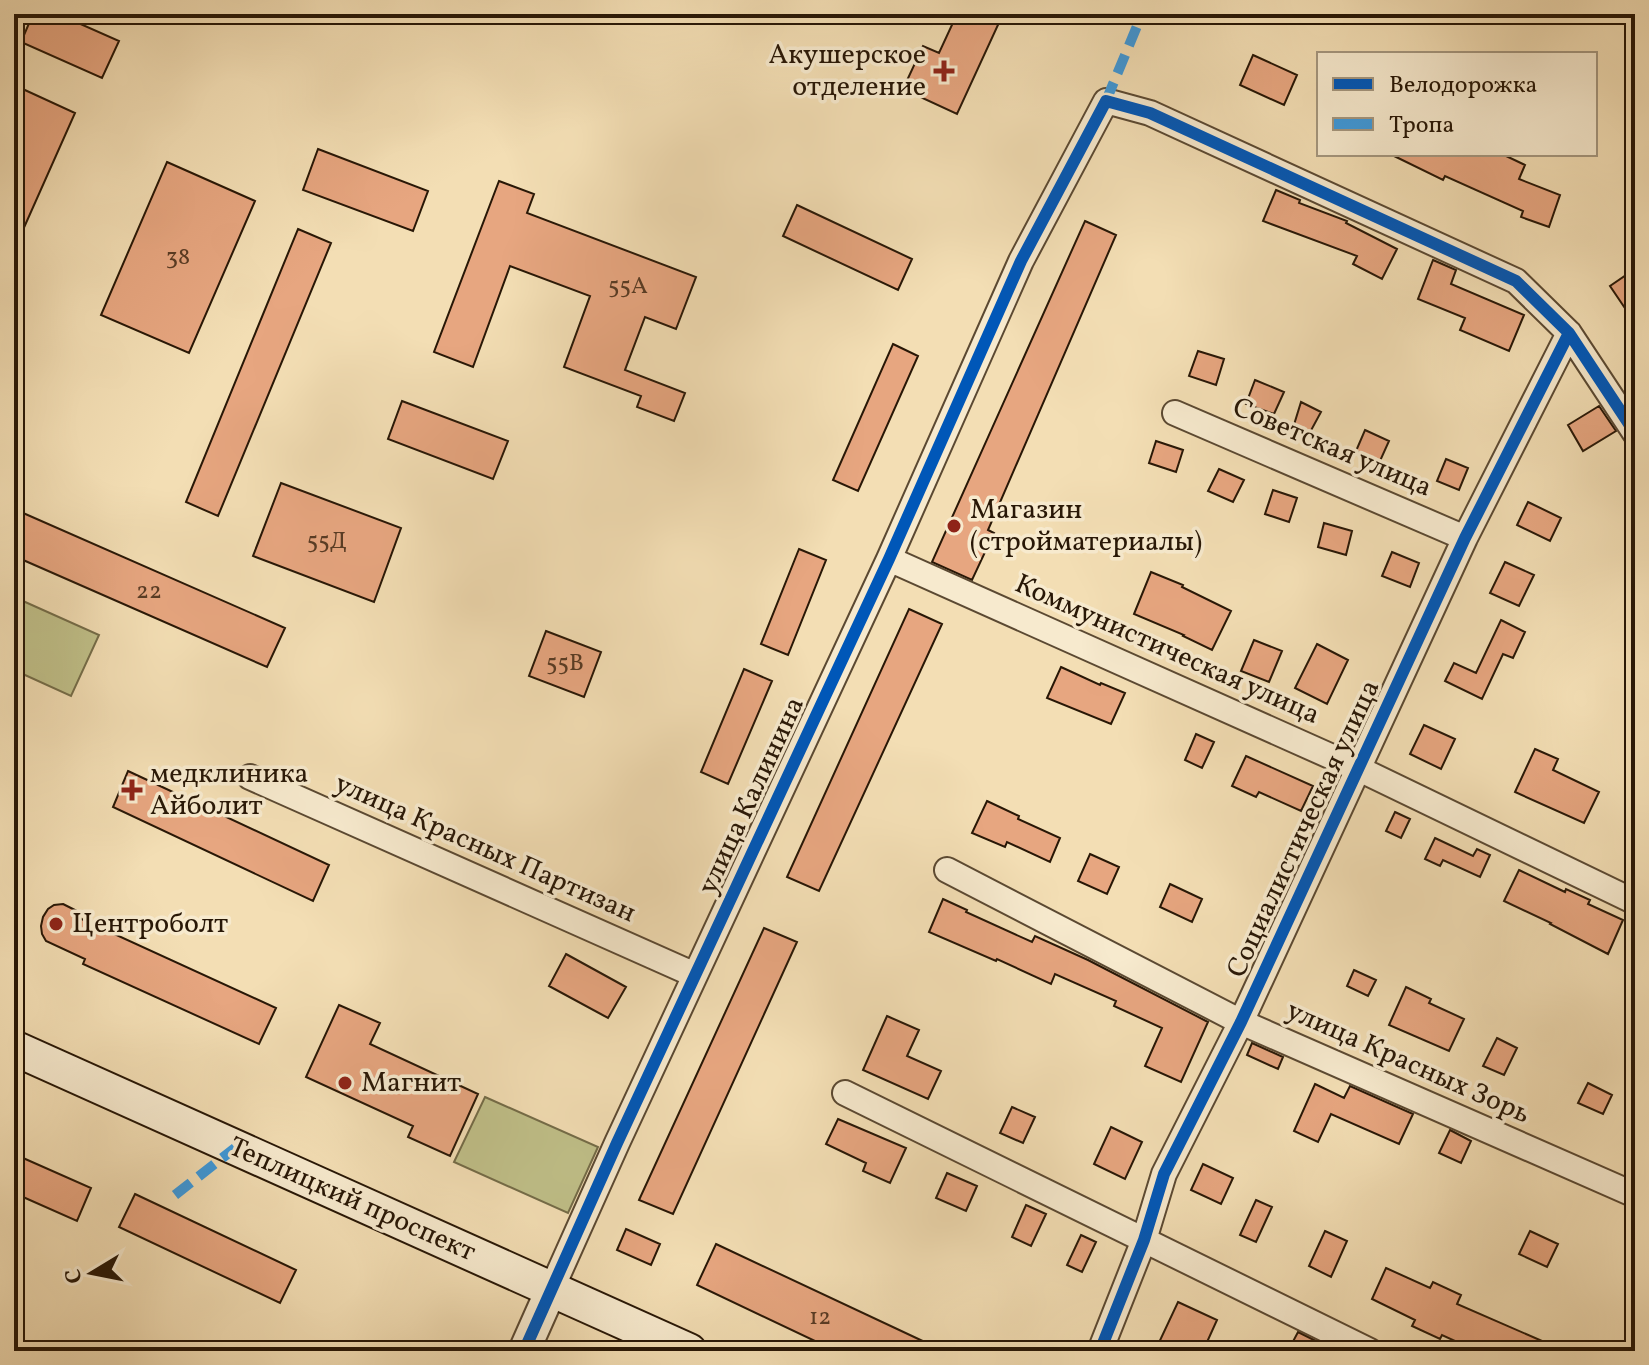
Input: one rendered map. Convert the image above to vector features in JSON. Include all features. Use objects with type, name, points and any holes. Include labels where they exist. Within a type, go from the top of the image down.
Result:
[{"type":"main road","name":"Теплицкий проспект","points":[[14,1048],[689,1351]]},
{"type":"street","name":"улица Калинина","points":[[524,1351],[617,1143],[889,559],[1021,261],[1106,101],[1150,113],[1516,281],[1569,333]]},
{"type":"street","points":[[1569,333],[1635,433]]},
{"type":"street","name":"Социалистическая улица","points":[[1100,1351],[1144,1240],[1164,1174],[1241,1022],[1465,538],[1569,333]]},
{"type":"street","name":"Советская улица","points":[[1175,413],[1465,538]]},
{"type":"street","name":"Коммунистическая улица","points":[[889,559],[1359,769],[1635,902]]},
{"type":"street","name":"улица Красных Партизан","points":[[250,777],[695,975]]},
{"type":"street","name":"улица Красных Зорь","points":[[947,870],[1241,1022],[1635,1195]]},
{"type":"street","points":[[845,1093],[1370,1351]]},
{"type":"green space","points":[[14,597],[99,635],[71,696],[14,670]]},
{"type":"green space","points":[[485,1097],[598,1147],[568,1213],[454,1162]]},
{"type":"building","points":[[33,14],[58,14],[119,41],[102,78],[21,42]]},
{"type":"building","name":"Акушерское отделение","points":[[957,14],[1003,14],[957,114],[903,89],[923,46],[939,53]]},
{"type":"building","points":[[1253,55],[1297,75],[1284,105],[1240,85]]},
{"type":"building","points":[[14,85],[75,113],[14,250]]},
{"type":"building","points":[[318,149],[428,191],[413,231],[303,190]]},
{"type":"building","points":[[1394,156],[1506,156],[1525,165],[1519,179],[1560,195],[1549,227],[1521,217],[1523,211],[1445,176],[1443,180]]},
{"type":"building","points":[[167,162],[255,201],[189,353],[101,315]]},
{"type":"building","points":[[499,181],[534,194],[527,213],[696,277],[676,329],[645,317],[625,370],[685,393],[674,421],[637,407],[641,396],[564,367],[590,296],[510,266],[473,367],[434,352]]},
{"type":"building","points":[[1276,190],[1300,200],[1299,203],[1347,221],[1397,249],[1382,279],[1353,264],[1357,256],[1263,221]]},
{"type":"building","points":[[797,205],[912,259],[898,290],[783,236]]},
{"type":"building","points":[[1085,221],[1116,235],[988,530],[994,533],[972,580],[932,562]]},
{"type":"building","points":[[298,229],[331,243],[218,516],[186,502]]},
{"type":"building","points":[[1433,260],[1456,270],[1451,284],[1524,315],[1509,351],[1460,330],[1465,318],[1418,299]]},
{"type":"building","points":[[1635,269],[1635,323],[1610,286]]},
{"type":"building","points":[[893,344],[918,356],[858,491],[833,480]]},
{"type":"building","points":[[1198,351],[1224,359],[1216,385],[1189,376]]},
{"type":"building","points":[[1255,380],[1284,392],[1274,414],[1246,404]]},
{"type":"building","points":[[402,401],[508,441],[493,479],[388,439]]},
{"type":"building","points":[[1301,402],[1321,412],[1308,436],[1293,428]]},
{"type":"building","points":[[1599,406],[1616,431],[1583,451],[1568,425]]},
{"type":"building","points":[[1365,430],[1389,441],[1380,461],[1356,451]]},
{"type":"building","points":[[1156,441],[1183,450],[1176,472],[1149,463]]},
{"type":"building","points":[[1446,459],[1468,468],[1459,490],[1437,481]]},
{"type":"building","points":[[1219,469],[1244,480],[1233,502],[1208,491]]},
{"type":"building","points":[[281,483],[401,528],[374,602],[253,556]]},
{"type":"building","points":[[1273,490],[1297,498],[1289,522],[1265,514]]},
{"type":"building","points":[[1528,502],[1561,518],[1550,541],[1517,525]]},
{"type":"building","points":[[14,509],[285,628],[267,667],[14,556]]},
{"type":"building","points":[[1324,523],[1352,531],[1346,555],[1318,547]]},
{"type":"building","points":[[799,549],[826,560],[788,655],[761,644]]},
{"type":"building","points":[[1392,552],[1419,563],[1410,587],[1382,576]]},
{"type":"building","points":[[1505,562],[1534,575],[1519,606],[1490,593]]},
{"type":"building","points":[[1151,572],[1231,611],[1212,650],[1134,614]]},
{"type":"building","points":[[909,609],[942,624],[819,891],[787,877]]},
{"type":"building","points":[[1501,620],[1525,632],[1513,658],[1503,654],[1482,699],[1445,681],[1454,663],[1476,673]]},
{"type":"building","points":[[546,631],[601,652],[584,697],[529,676]]},
{"type":"building","points":[[1254,640],[1282,651],[1269,682],[1241,671]]},
{"type":"building","points":[[1317,644],[1348,660],[1327,704],[1295,688]]},
{"type":"building","points":[[1061,667],[1125,693],[1111,724],[1047,698]]},
{"type":"building","points":[[744,669],[772,681],[728,784],[701,772]]},
{"type":"building","points":[[1424,725],[1455,739],[1441,769],[1410,754]]},
{"type":"building","points":[[1196,734],[1214,742],[1202,768],[1185,760]]},
{"type":"building","points":[[1535,749],[1558,759],[1553,770],[1599,792],[1584,823],[1515,792]]},
{"type":"building","points":[[1246,756],[1313,786],[1301,811],[1259,792],[1256,797],[1232,786]]},
{"type":"building","points":[[128,771],[329,865],[313,901],[113,807]]},
{"type":"building","points":[[987,801],[1060,838],[1050,862],[1007,842],[1005,847],[972,833]]},
{"type":"building","points":[[1395,812],[1410,819],[1401,838],[1386,831]]},
{"type":"building","points":[[1435,838],[1473,856],[1477,849],[1490,855],[1480,877],[1443,860],[1440,866],[1425,859]]},
{"type":"building","points":[[1090,854],[1119,867],[1107,894],[1078,881]]},
{"type":"building","points":[[1519,870],[1590,900],[1588,904],[1623,920],[1608,954],[1504,901]]},
{"type":"building","points":[[1170,884],[1202,899],[1192,922],[1160,907]]},
{"type":"building","points":[[943,899],[1032,942],[1035,936],[1088,960],[1208,1022],[1181,1082],[1145,1066],[1162,1028],[1114,1006],[1116,1001],[1055,974],[1051,984],[929,932]]},
{"type":"building","points":[[63,904],[79,912],[77,917],[276,1008],[259,1044],[83,964],[85,959],[46,941],[41,926],[43,917],[54,905]]},
{"type":"building","points":[[764,928],[797,942],[673,1214],[639,1200]]},
{"type":"building","points":[[566,954],[626,987],[608,1018],[549,986]]},
{"type":"building","points":[[1354,970],[1376,980],[1368,996],[1347,986]]},
{"type":"building","points":[[1406,987],[1431,999],[1429,1003],[1464,1019],[1449,1051],[1389,1025]]},
{"type":"building","points":[[339,1005],[380,1023],[370,1044],[478,1094],[450,1156],[408,1137],[413,1126],[306,1077]]},
{"type":"building","points":[[887,1016],[919,1030],[907,1056],[941,1071],[928,1099],[863,1070]]},
{"type":"building","points":[[1497,1038],[1517,1048],[1504,1075],[1483,1066]]},
{"type":"building","points":[[1252,1043],[1283,1057],[1278,1069],[1247,1055]]},
{"type":"building","points":[[1588,1083],[1612,1095],[1603,1114],[1578,1103]]},
{"type":"building","points":[[1315,1084],[1344,1098],[1350,1086],[1413,1114],[1399,1144],[1331,1114],[1318,1142],[1294,1131]]},
{"type":"building","points":[[1012,1107],[1035,1117],[1023,1143],[1000,1133]]},
{"type":"building","points":[[838,1119],[906,1148],[890,1183],[863,1171],[866,1163],[826,1144]]},
{"type":"building","points":[[1111,1127],[1142,1142],[1125,1179],[1094,1164]]},
{"type":"building","points":[[1450,1130],[1471,1141],[1461,1163],[1439,1153]]},
{"type":"building","points":[[14,1154],[91,1188],[77,1221],[14,1193]]},
{"type":"building","points":[[1203,1164],[1233,1178],[1221,1204],[1191,1190]]},
{"type":"building","points":[[947,1173],[977,1186],[966,1211],[936,1198]]},
{"type":"building","points":[[135,1194],[296,1270],[280,1303],[119,1227]]},
{"type":"building","points":[[1256,1200],[1272,1207],[1256,1242],[1240,1235]]},
{"type":"building","points":[[1026,1205],[1046,1214],[1031,1246],[1012,1237]]},
{"type":"building","points":[[626,1229],[660,1244],[651,1265],[617,1250]]},
{"type":"building","points":[[1325,1231],[1347,1241],[1331,1277],[1309,1266]]},
{"type":"building","points":[[1530,1231],[1558,1244],[1547,1267],[1519,1254]]},
{"type":"building","points":[[1081,1235],[1096,1242],[1082,1272],[1067,1265]]},
{"type":"building","points":[[716,1244],[944,1351],[836,1351],[697,1285]]},
{"type":"building","points":[[1386,1268],[1430,1288],[1433,1282],[1461,1295],[1457,1304],[1565,1351],[1477,1351],[1442,1335],[1440,1339],[1412,1326],[1415,1320],[1372,1299]]},
{"type":"building","points":[[1178,1302],[1217,1320],[1203,1351],[1155,1351]]},
{"type":"building","points":[[1298,1332],[1336,1351],[1288,1351]]},
{"type":"marked path","points":[[1106,101],[1142,14]]},
{"type":"marked path","points":[[175,1195],[235,1148]]},
{"type":"cycle path","points":[[524,1351],[617,1143],[889,559],[1021,261],[1106,101],[1150,113],[1516,281],[1569,333],[1635,433]]},
{"type":"cycle path","points":[[1100,1351],[1144,1240],[1164,1174],[1241,1022],[1465,538],[1569,333]]},
{"type":"place","name":"Акушерское отделение","points":[[944,71]]},
{"type":"place","name":"Магазин (стройматериалы)","points":[[954,526]]},
{"type":"place","name":"медклиника Айболит","points":[[132,790]]},
{"type":"place","name":"Центроболт","points":[[56,924]]},
{"type":"place","name":"Магнит","points":[[345,1083]]}]
